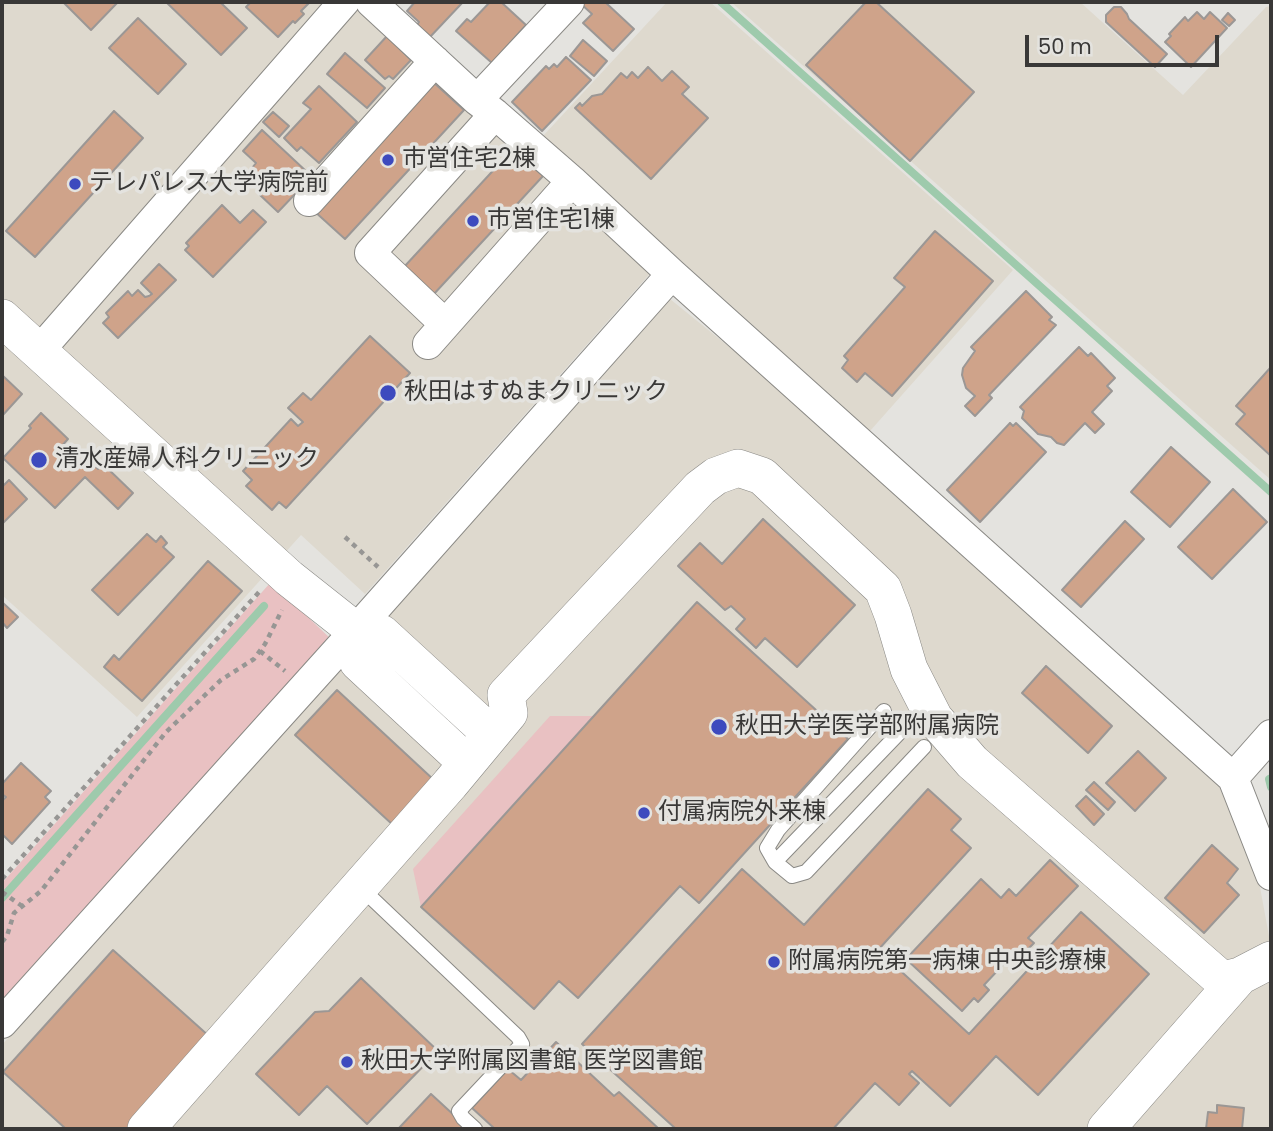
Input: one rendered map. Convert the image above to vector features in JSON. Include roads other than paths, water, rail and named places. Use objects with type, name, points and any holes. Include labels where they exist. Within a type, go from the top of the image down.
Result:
[{"type":"street","points":[[39,351],[344,2]]},
{"type":"street","points":[[371,2],[1233,778],[1271,875]]},
{"type":"street","points":[[569,2],[370,253],[437,334],[572,181]]},
{"type":"street","points":[[309,201],[435,61]]},
{"type":"street","points":[[2,1023],[358,632],[672,274]]},
{"type":"street","points":[[2,318],[289,578],[358,632],[368,630],[381,634],[491,734]]},
{"type":"street","points":[[146,1129],[360,887],[509,713],[506,695],[700,488],[716,476],[738,468],[762,475],[883,589],[909,669],[934,718],[972,762],[1222,979],[1256,968]]},
{"type":"street","points":[[358,632],[358,662],[467,763]]},
{"type":"street","points":[[1233,778],[1271,735]]},
{"type":"street","points":[[1105,1129],[1256,968]]},
{"type":"lane","points":[[775,862],[927,704]]},
{"type":"lane","points":[[884,711],[778,830],[767,848],[775,862],[792,876],[806,872],[924,747]]},
{"type":"lane","points":[[360,887],[518,1037],[522,1044],[459,1111],[475,1129]]},
{"type":"waterway","points":[[721,2],[1271,492]]},
{"type":"waterway","points":[[2,898],[264,606]]},
{"type":"waterway","points":[[1271,778],[1271,787]]},
{"type":"place","name":"市営住宅2棟","points":[[388,160]]},
{"type":"place","name":"テレパレス大学病院前","points":[[75,184]]},
{"type":"place","name":"市営住宅1棟","points":[[473,221]]},
{"type":"place","name":"秋田はすぬまクリニック","points":[[388,393]]},
{"type":"place","name":"清水産婦人科クリニック","points":[[39,460]]},
{"type":"place","name":"秋田大学医学部附属病院","points":[[719,727]]},
{"type":"place","name":"付属病院外来棟","points":[[644,813]]},
{"type":"place","name":"附属病院第一病棟 中央診療棟","points":[[774,962]]},
{"type":"place","name":"秋田大学附属図書館 医学図書館","points":[[347,1062]]}]
